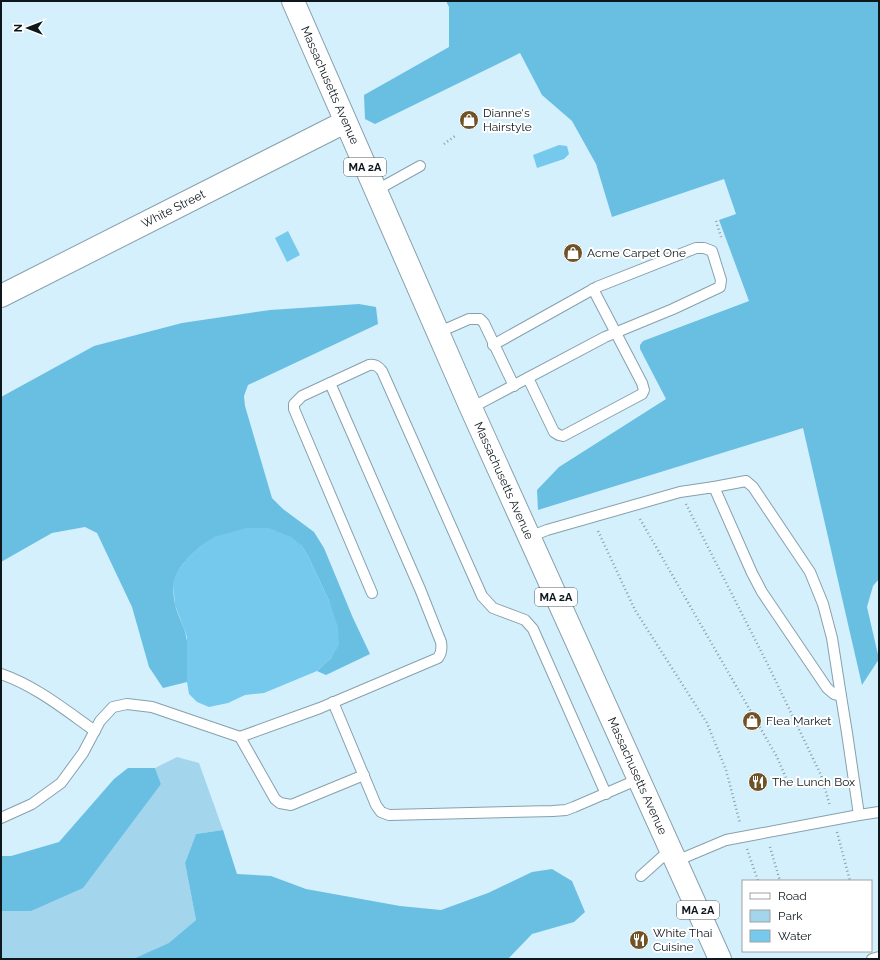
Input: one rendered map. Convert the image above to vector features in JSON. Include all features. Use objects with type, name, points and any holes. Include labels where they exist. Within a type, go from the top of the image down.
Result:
[{"type":"main road","name":"Massachusetts Avenue","points":[[293,1],[437,332],[720,959]]},
{"type":"main road","name":"White Street","points":[[1,296],[345,122]]},
{"type":"lane","points":[[376,191],[420,166]]},
{"type":"lane","points":[[471,408],[616,332],[674,309],[720,287],[721,280],[712,251],[704,248],[696,248],[593,289],[493,345]]},
{"type":"lane","points":[[528,378],[554,432],[559,436],[563,436],[642,394],[644,386],[593,289]]},
{"type":"lane","points":[[437,332],[469,319],[480,319],[484,323],[493,345],[514,386]]},
{"type":"lane","points":[[372,593],[294,409],[294,404],[296,400],[374,364],[379,366],[482,596],[493,608],[525,620],[533,629],[606,794]]},
{"type":"lane","points":[[1,818],[32,804],[61,783],[83,753],[100,721],[113,707],[127,704],[152,707],[240,737],[333,702],[438,658],[441,654],[442,648],[420,589],[330,383]]},
{"type":"lane","points":[[529,538],[546,530],[680,492],[746,481],[752,487],[810,572],[823,604],[832,638],[859,815]]},
{"type":"lane","points":[[714,487],[762,592],[827,688],[834,694],[841,696]]},
{"type":"lane","points":[[1,674],[36,691],[95,731]]},
{"type":"lane","points":[[333,702],[376,805],[381,812],[389,815],[566,810],[639,779]]},
{"type":"lane","points":[[240,737],[275,799],[280,803],[291,805],[364,775]]},
{"type":"lane","points":[[641,876],[674,855],[726,840],[834,819],[879,812]]},
{"type":"lane","points":[[872,959],[879,957]]},
{"type":"path","points":[[444,144],[454,136]]},
{"type":"path","points":[[680,492],[768,665],[818,769],[834,819],[850,880]]},
{"type":"path","points":[[632,505],[777,758],[789,785]]},
{"type":"path","points":[[592,517],[635,610],[707,723],[726,770],[743,837],[758,880]]},
{"type":"path","points":[[766,832],[780,880]]},
{"type":"green space","points":[[177,757],[199,763],[223,830],[196,834],[185,863],[196,920],[170,943],[133,959],[1,959],[1,911],[31,911],[161,784],[155,768]]},
{"type":"shaded area","points":[[446,1],[879,1],[879,579],[873,586],[867,607],[879,659],[862,685],[803,428],[538,510],[537,490],[559,467],[666,399],[640,349],[640,345],[643,341],[749,301],[719,220],[736,214],[724,179],[612,217],[596,164],[572,121],[542,95],[520,53],[375,124],[365,119],[364,95],[449,47],[449,7]]},
{"type":"shaded area","points":[[359,304],[376,307],[378,324],[248,385],[244,396],[245,406],[272,498],[283,509],[314,532],[324,548],[353,618],[370,654],[326,675],[317,671],[332,657],[330,603],[308,556],[301,545],[201,546],[182,565],[175,578],[174,594],[176,608],[184,628],[187,641],[187,682],[163,688],[149,667],[132,607],[97,533],[85,527],[52,533],[1,562],[1,397],[94,346],[182,323],[270,310]]},
{"type":"shaded area","points":[[128,768],[155,768],[161,784],[83,888],[31,911],[1,911],[1,856],[11,856],[59,842],[114,779]]},
{"type":"shaded area","points":[[223,830],[237,874],[271,876],[306,889],[400,906],[441,910],[488,893],[532,872],[552,869],[572,881],[585,912],[574,922],[532,934],[508,959],[133,959],[169,943],[196,920],[185,863],[196,834]]},
{"type":"water","points":[[559,145],[567,146],[569,154],[564,159],[537,168],[533,155]]},
{"type":"water","points":[[288,231],[300,255],[287,262],[275,238]]},
{"type":"water","points":[[246,528],[269,528],[291,537],[301,545],[308,556],[330,603],[338,627],[339,645],[332,657],[317,671],[264,693],[245,695],[228,703],[209,707],[197,702],[189,694],[187,682],[187,637],[175,605],[173,583],[177,572],[187,559],[203,544],[214,537]]},
{"type":"place","name":"Dianne's Hairstyle","points":[[469,120]]},
{"type":"place","name":"Acme Carpet One","points":[[573,253]]},
{"type":"place","name":"Flea Market","points":[[752,721]]},
{"type":"place","name":"The Lunch Box","points":[[758,782]]},
{"type":"place","name":"White Thai Cuisine","points":[[639,940]]}]
